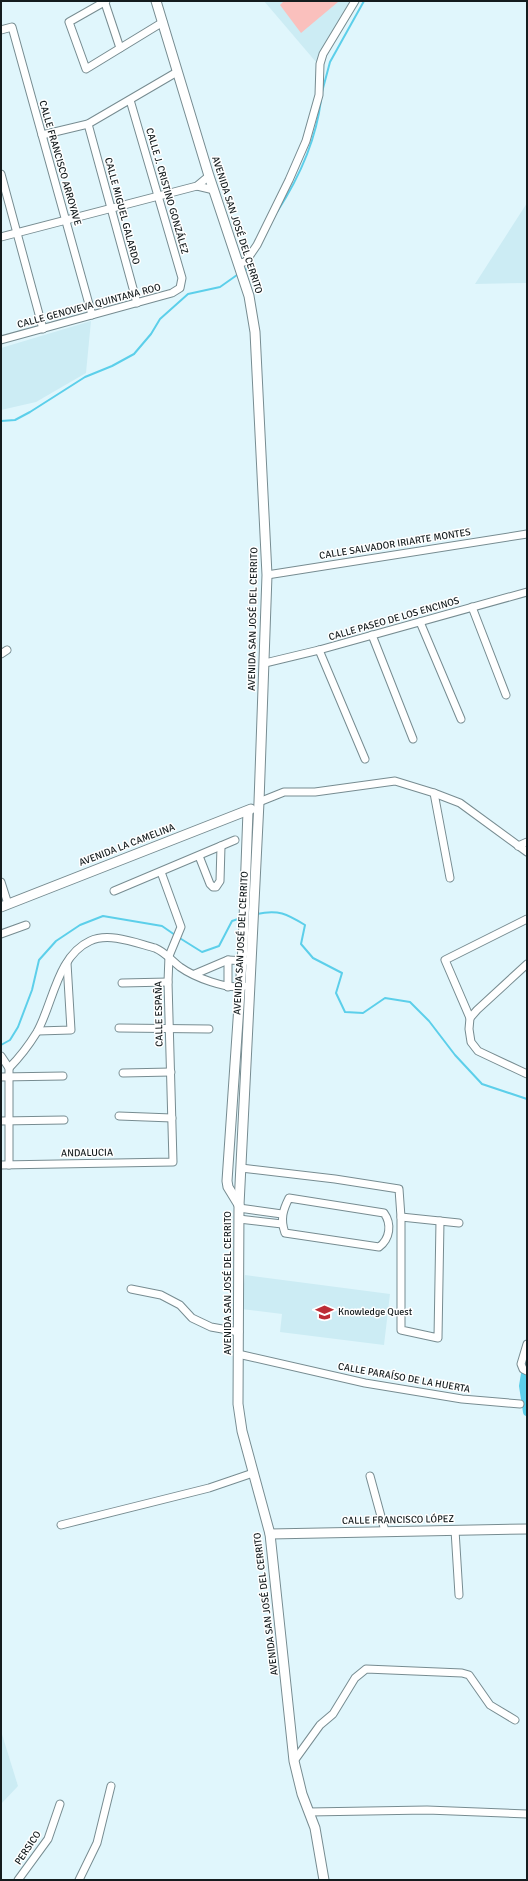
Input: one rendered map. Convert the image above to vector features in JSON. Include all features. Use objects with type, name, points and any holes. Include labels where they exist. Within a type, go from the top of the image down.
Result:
[{"type":"street","name":"AVENIDA SAN JOSÉ DEL CERRITO","points":[[156,1],[209,176],[250,296],[255,332],[267,575],[259,802],[249,909],[246,961],[240,987],[227,1181],[228,1187],[239,1206]]},
{"type":"street","points":[[239,264],[246,262],[257,245],[289,180],[306,141],[320,95],[320,64],[324,54],[355,1]]},
{"type":"street","points":[[120,48],[105,2],[69,22],[86,69],[163,22]]},
{"type":"street","name":"CALLE FRANCISCO ARROYAVE","points":[[1,30],[12,27],[92,315]]},
{"type":"street","points":[[42,135],[88,124],[177,72]]},
{"type":"street","name":"CALLE J. CRISTINO GONZÁLEZ","points":[[130,100],[182,278],[180,288]]},
{"type":"street","name":"CALLE MIGUEL GALARDO","points":[[88,124],[137,303]]},
{"type":"street","points":[[1,174],[44,329]]},
{"type":"street","points":[[1,237],[197,186],[209,176]]},
{"type":"street","points":[[197,186],[214,190]]},
{"type":"street","name":"CALLE GENOVEVA QUINTANA ROO","points":[[1,340],[172,293],[180,288]]},
{"type":"street","name":"CALLE SALVADOR IRIARTE MONTES","points":[[267,575],[527,534]]},
{"type":"street","name":"CALLE PASEO DE LOS ENCINOS","points":[[265,662],[319,650],[527,592]]},
{"type":"street","points":[[472,608],[506,695]]},
{"type":"street","points":[[420,622],[461,719]]},
{"type":"street","points":[[372,635],[413,738]]},
{"type":"street","points":[[319,650],[365,759]]},
{"type":"street","points":[[259,802],[284,792],[315,792],[395,781],[460,803],[527,852]]},
{"type":"street","points":[[434,793],[450,878]]},
{"type":"street","name":"AVENIDA LA CAMELINA","points":[[5,905],[248,812],[259,802]]},
{"type":"street","name":"AVENIDA SAN JOSÉ DEL CERRITO","points":[[248,812],[249,909]]},
{"type":"street","points":[[114,891],[235,840]]},
{"type":"street","points":[[518,846],[527,842]]},
{"type":"street","points":[[199,856],[210,884],[213,887],[216,887],[220,881],[221,846]]},
{"type":"street","name":"CALLE ESPAÑA","points":[[161,872],[181,923],[180,931],[169,956],[168,982],[173,1162]]},
{"type":"street","points":[[1,882],[5,905]]},
{"type":"street","points":[[527,920],[445,960],[470,1018],[469,1029],[471,1042],[478,1051],[527,1074]]},
{"type":"street","points":[[1,934],[26,925]]},
{"type":"street","points":[[9,1068],[22,1054],[38,1030],[56,983],[67,963],[77,950],[90,941],[110,938],[155,948],[169,956],[178,965],[195,974],[228,987],[240,987],[250,984]]},
{"type":"street","points":[[195,974],[228,960],[246,961]]},
{"type":"street","points":[[228,960],[228,987]]},
{"type":"street","name":"AVENIDA SAN JOSÉ DEL CERRITO","points":[[246,961],[250,984],[239,1206],[238,1404],[242,1431],[270,1534],[294,1760],[302,1794],[315,1828],[324,1880]]},
{"type":"street","points":[[38,1030],[71,1030],[67,963]]},
{"type":"street","points":[[470,1018],[527,964]]},
{"type":"street","points":[[122,983],[168,982]]},
{"type":"street","points":[[119,1028],[209,1029]]},
{"type":"street","points":[[2,1057],[9,1068],[9,1165]]},
{"type":"street","points":[[123,1073],[170,1072]]},
{"type":"street","points":[[1,1077],[63,1076]]},
{"type":"street","points":[[120,1116],[172,1118]]},
{"type":"street","points":[[1,1122],[64,1120]]},
{"type":"street","name":"ANDALUCIA","points":[[1,1165],[173,1162]]},
{"type":"street","points":[[241,1168],[328,1178],[399,1189],[401,1217],[401,1330],[438,1338],[440,1221]]},
{"type":"street","points":[[227,1181],[235,1188],[240,1182]]},
{"type":"street","points":[[290,1198],[384,1213],[388,1217],[389,1231],[385,1243],[379,1247],[285,1233],[282,1224],[282,1214],[290,1198]]},
{"type":"street","points":[[239,1206],[282,1214]]},
{"type":"street","points":[[401,1217],[459,1223]]},
{"type":"street","points":[[239,1219],[282,1224]]},
{"type":"street","points":[[131,1289],[161,1295],[180,1305],[192,1318],[211,1327],[239,1332]]},
{"type":"street","points":[[525,1370],[521,1364],[527,1344]]},
{"type":"street","name":"CALLE PARAÍSO DE LA HUERTA","points":[[238,1354],[365,1383],[462,1399],[520,1404]]},
{"type":"street","points":[[61,1524],[209,1488],[253,1473]]},
{"type":"street","points":[[370,1476],[385,1531]]},
{"type":"street","name":"CALLE FRANCISCO LÓPEZ","points":[[270,1534],[527,1529]]},
{"type":"street","points":[[454,1530],[459,1595]]},
{"type":"street","points":[[294,1760],[320,1725],[333,1714],[355,1678],[366,1669],[462,1673],[469,1675],[490,1705],[515,1720]]},
{"type":"street","points":[[79,1880],[97,1843],[111,1786]]},
{"type":"street","name":"PERSICO","points":[[18,1880],[48,1839],[60,1804]]},
{"type":"street","points":[[309,1812],[427,1810],[527,1814]]},
{"type":"shaded area","points":[[264,1],[352,1],[316,62]]},
{"type":"shaded area","points":[[284,1],[338,2],[301,33],[280,5]]},
{"type":"shaded area","points":[[527,203],[527,283],[475,284]]},
{"type":"shaded area","points":[[91,321],[86,373],[36,402],[1,410],[1,348]]},
{"type":"shaded area","name":"Knowledge Quest","points":[[245,1275],[390,1294],[384,1345],[280,1332],[282,1314],[241,1309]]},
{"type":"shaded area","points":[[1,1731],[18,1786],[1,1804]]},
{"type":"waterway","points":[[322,92],[330,62],[364,1]]},
{"type":"waterway","points":[[277,212],[292,186],[311,144],[319,115],[321,100]]},
{"type":"waterway","points":[[245,271],[251,260]]},
{"type":"waterway","points":[[1,421],[15,420],[85,377],[112,366],[134,354],[151,334],[160,319],[188,294],[220,287],[237,275]]},
{"type":"waterway","points":[[257,914],[277,912],[287,915],[305,925],[301,944],[313,958],[342,973],[336,993],[345,1012],[363,1013],[385,998],[410,1002],[429,1021],[455,1055],[482,1084],[527,1099]]},
{"type":"waterway","points":[[1,1045],[10,1040],[18,1027],[32,990],[39,960],[56,941],[80,925],[103,916],[162,926],[175,935]]},
{"type":"waterway","points":[[178,937],[202,952],[219,946],[232,921],[241,918]]},
{"type":"waterway","points":[[527,1362],[523,1386],[527,1412]]},
{"type":"place","name":"Knowledge Quest","points":[[325,1312]]}]
